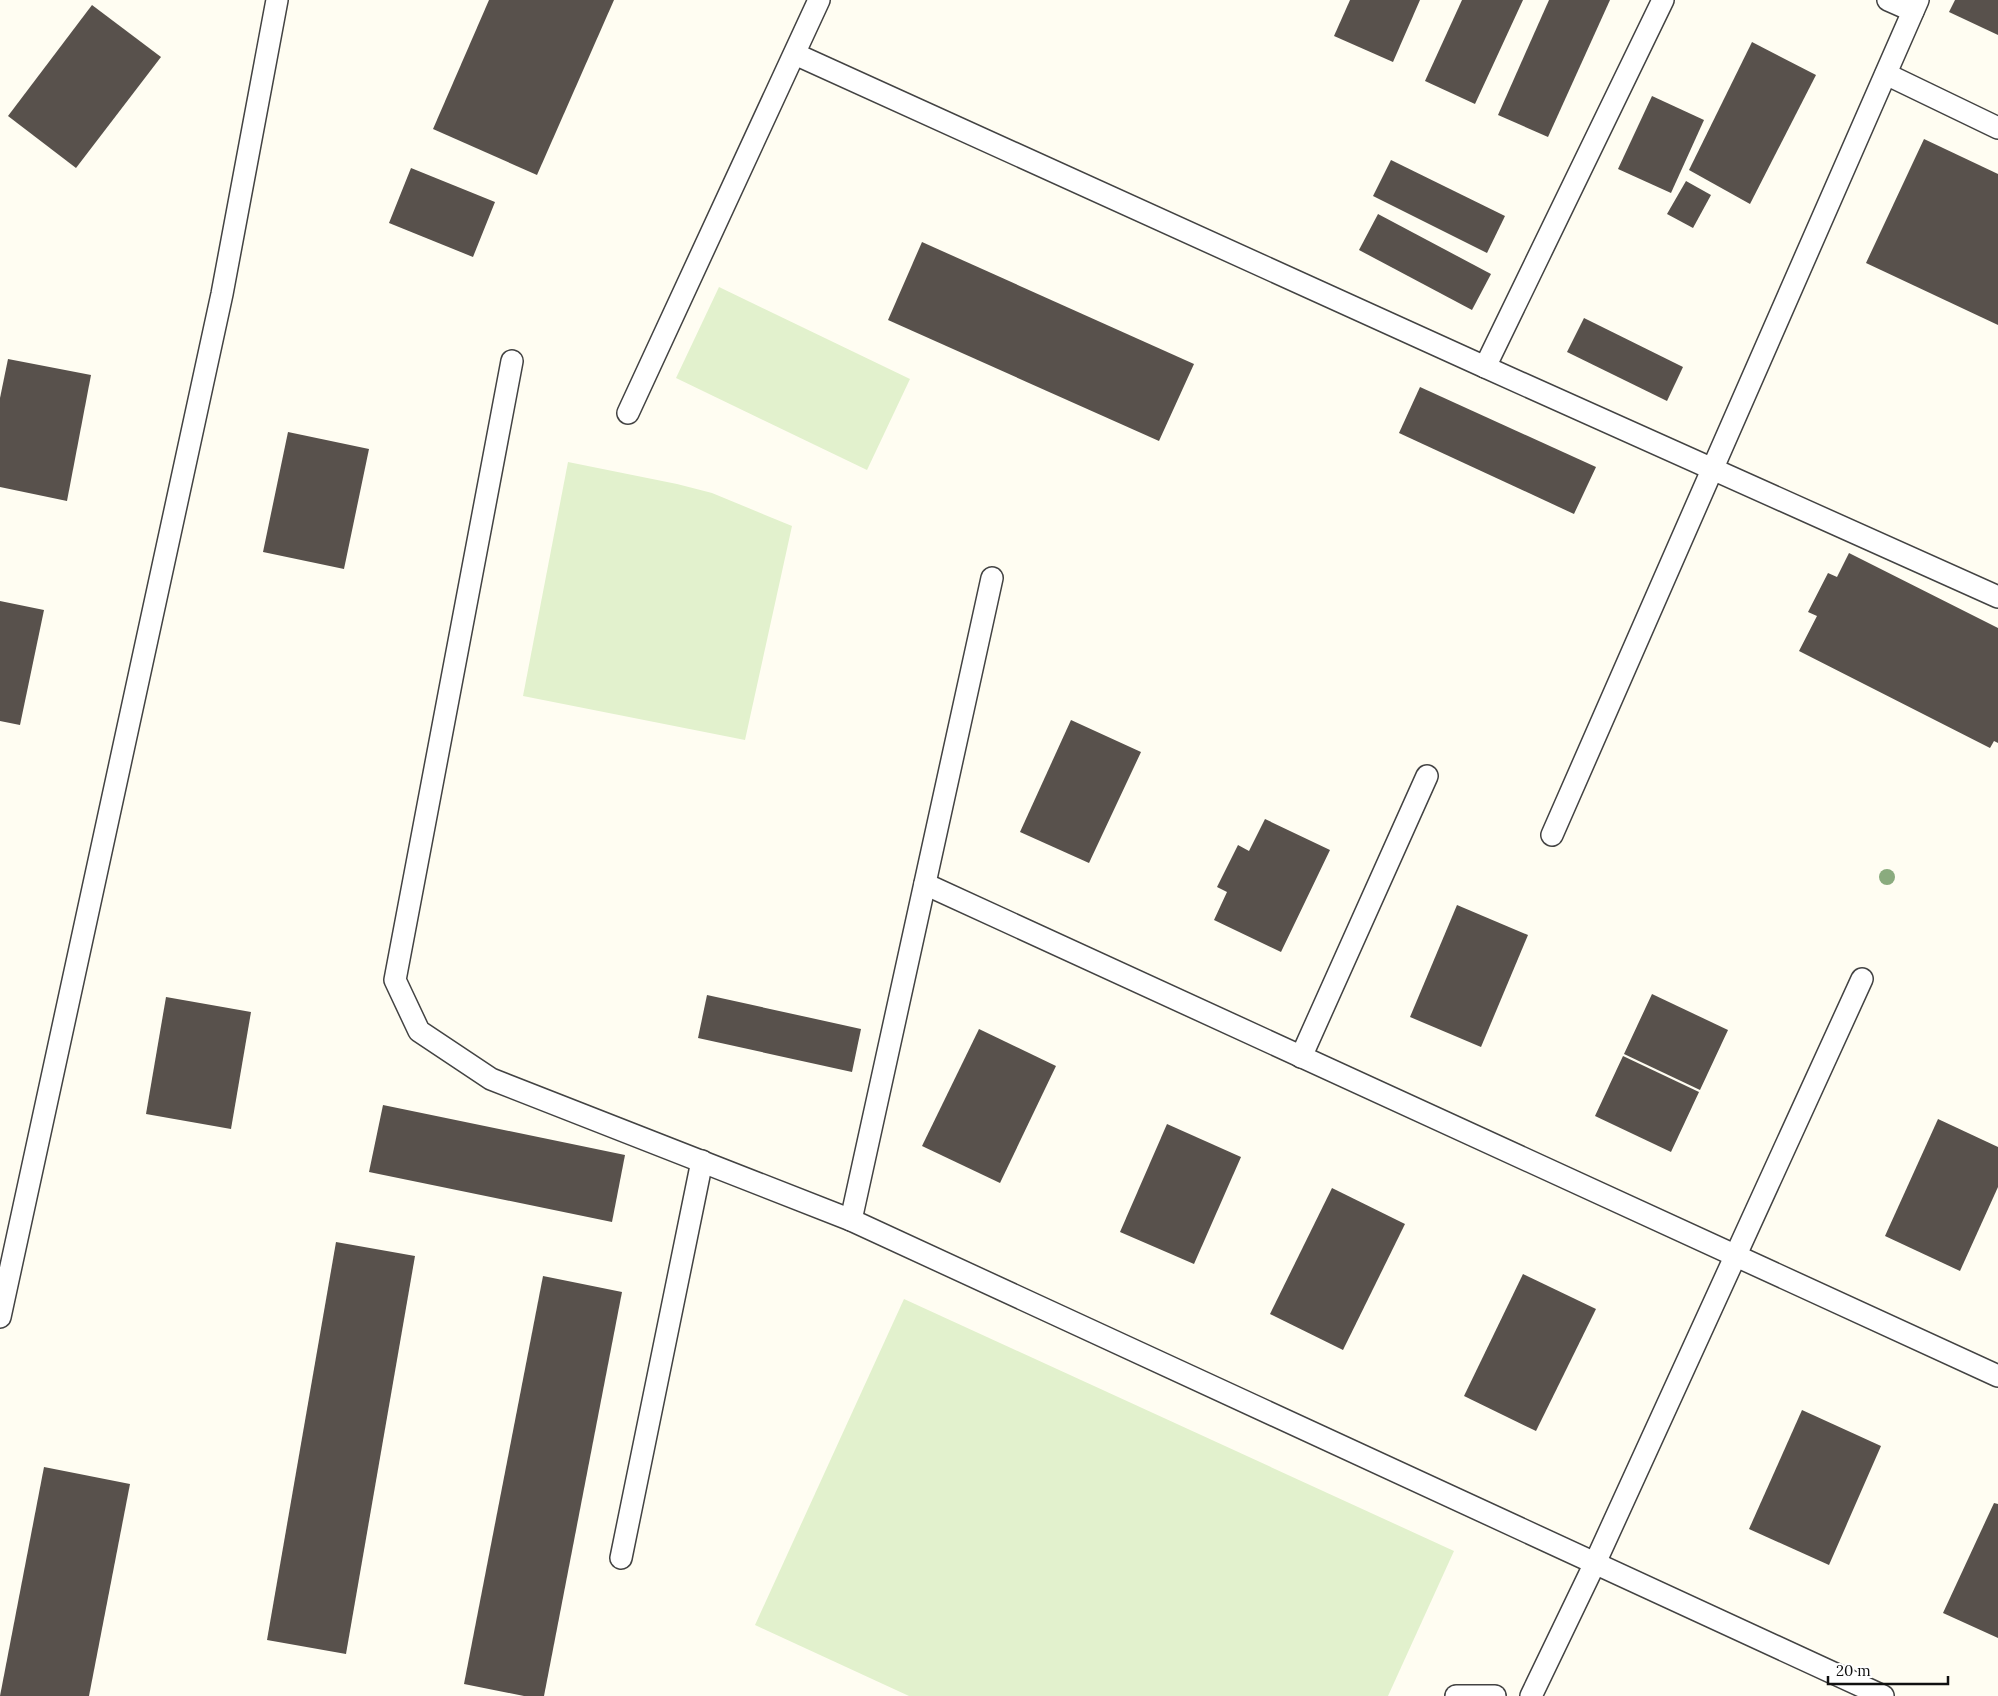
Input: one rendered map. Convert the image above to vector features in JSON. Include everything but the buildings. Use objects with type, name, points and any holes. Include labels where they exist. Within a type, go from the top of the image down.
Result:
[{"type":"lane","points":[[0,1317],[222,294],[276,0]]},
{"type":"lane","points":[[628,413],[820,0]]},
{"type":"lane","points":[[1485,367],[1664,0]]},
{"type":"lane","points":[[1552,835],[1916,5],[1888,0]]},
{"type":"lane","points":[[795,54],[1998,597]]},
{"type":"lane","points":[[1886,74],[1998,128]]},
{"type":"lane","points":[[512,361],[395,980],[420,1031],[491,1079],[851,1220],[1883,1696]]},
{"type":"lane","points":[[851,1220],[992,578]]},
{"type":"lane","points":[[1301,1057],[1427,776]]},
{"type":"lane","points":[[925,884],[1998,1376]]},
{"type":"lane","points":[[1531,1696],[1595,1563],[1862,979]]},
{"type":"lane","points":[[621,1558],[702,1161]]},
{"type":"lane","points":[[1456,1696],[1495,1696]]},
{"type":"green space","points":[[719,287],[910,379],[867,470],[676,378]]},
{"type":"green space","points":[[568,462],[712,493],[792,526],[745,740],[523,696]]},
{"type":"green space","points":[[904,1299],[1454,1551],[1388,1696],[909,1696],[755,1625]]}]
